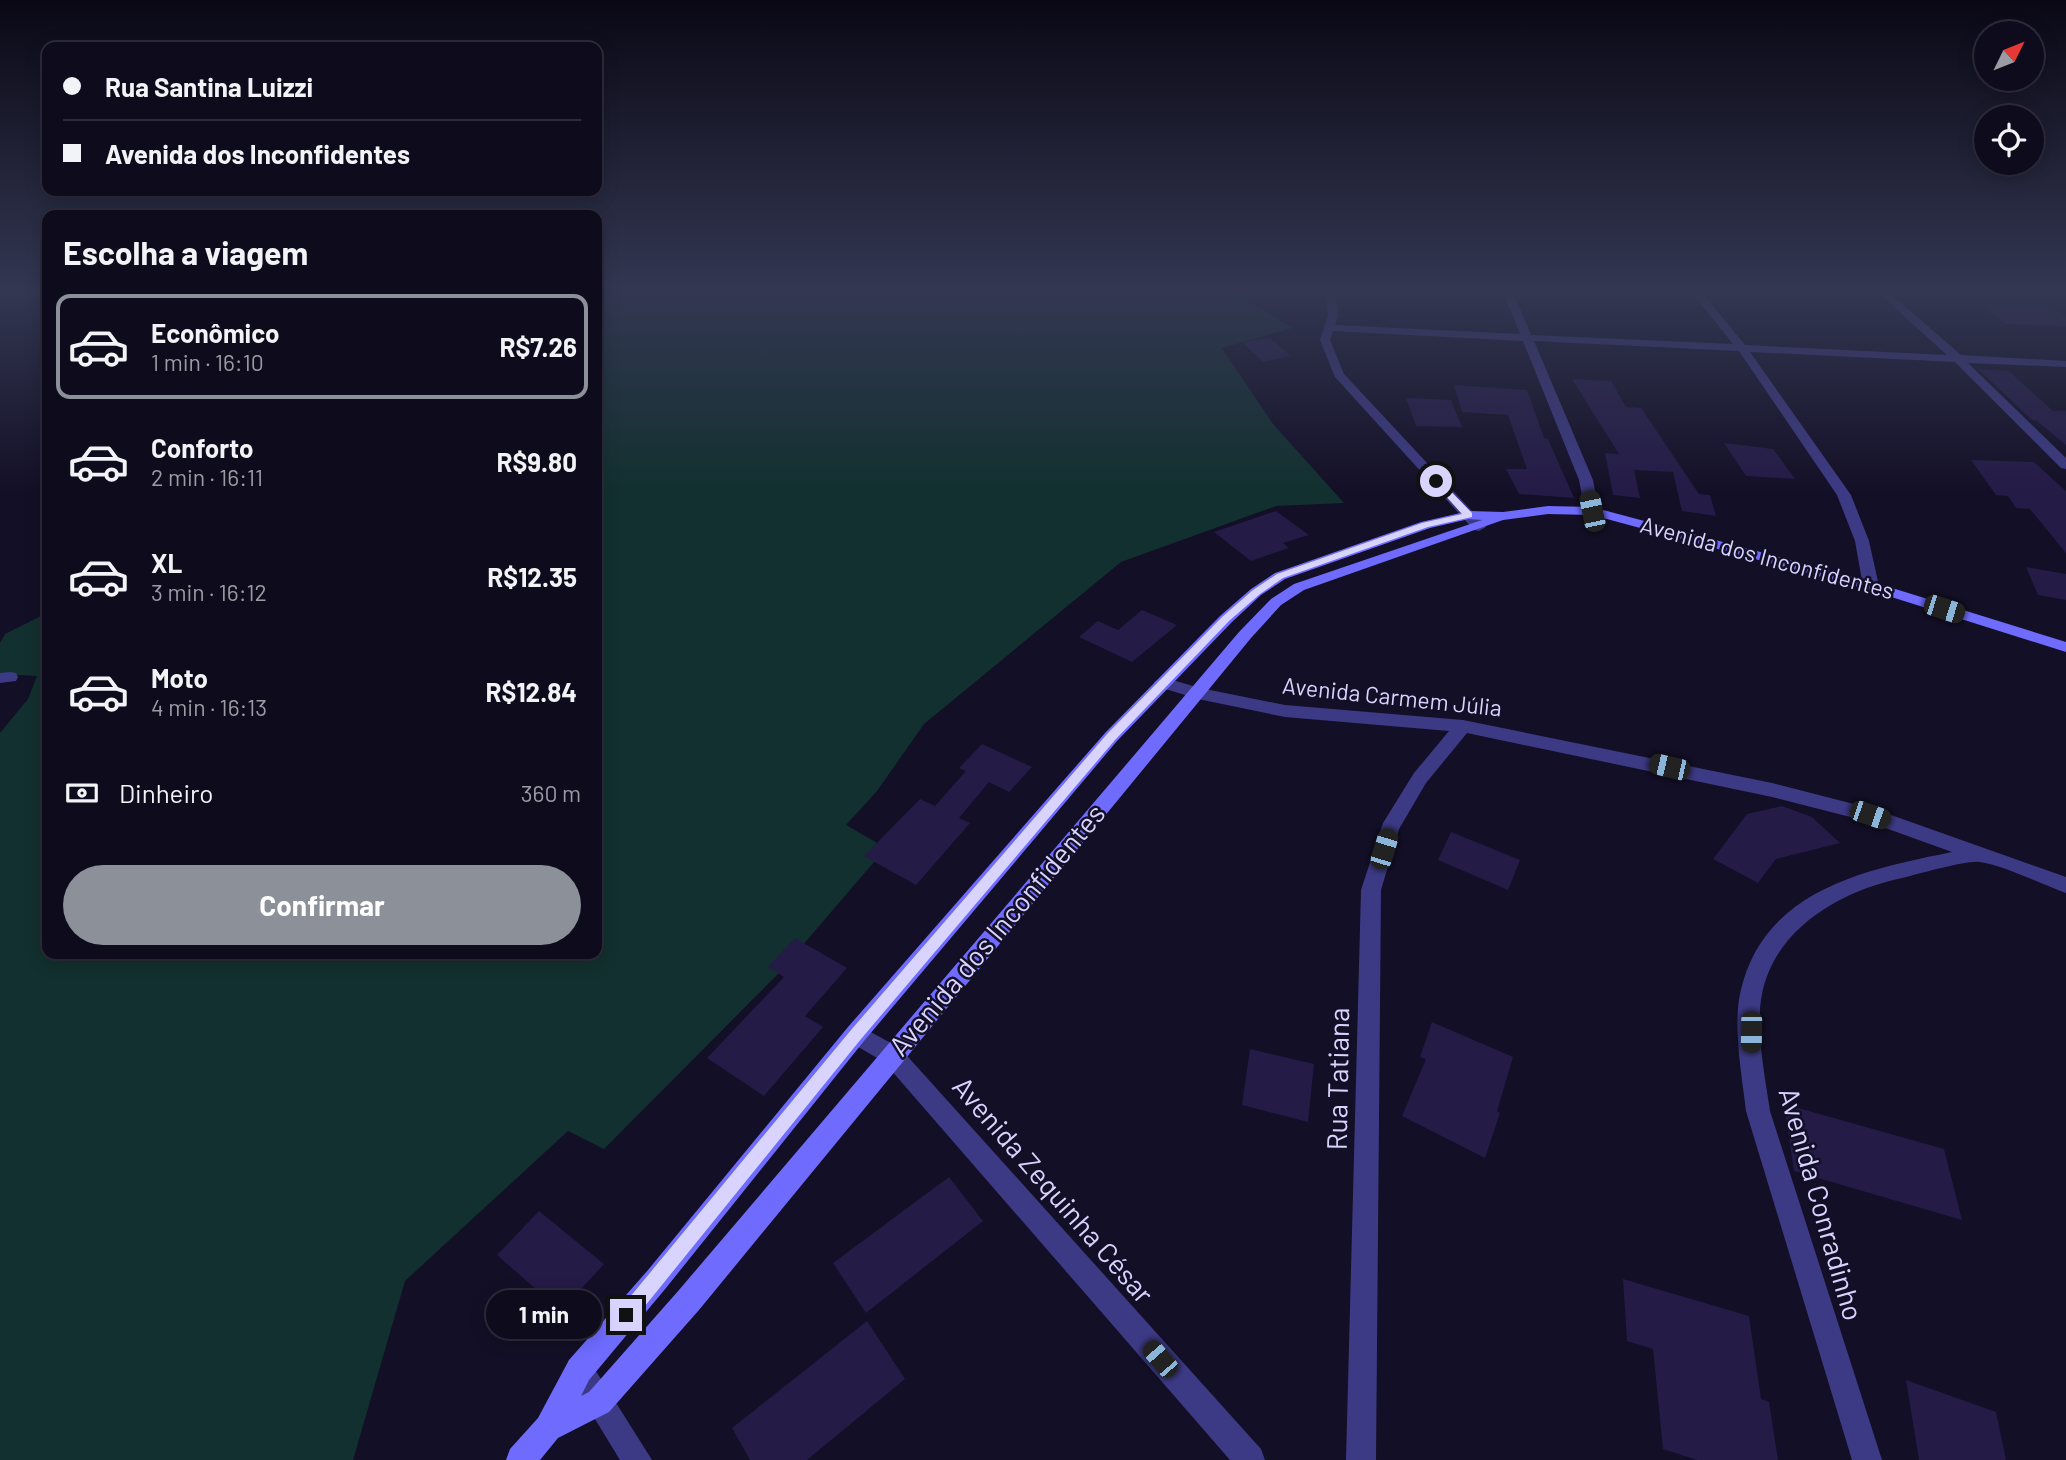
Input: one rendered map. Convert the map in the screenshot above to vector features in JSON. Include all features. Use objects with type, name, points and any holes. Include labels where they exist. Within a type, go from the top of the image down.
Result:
[{"type":"street","points":[[1332,357],[1339,375],[1474,521]]},
{"type":"street","points":[[1537,357],[1586,480],[1592,511]]},
{"type":"street","points":[[1748,357],[1844,495],[1862,541],[1871,586]]},
{"type":"street","points":[[1956,357],[2066,465]]},
{"type":"street","points":[[1958,357],[2066,364]]},
{"type":"street","name":"Avenida dos Inconfidentes","points":[[521,1460],[548,1428],[579,1370],[657,1279],[856,1034],[1111,737],[1226,619],[1256,592],[1280,576],[1426,525],[1548,510],[1592,511],[1871,586],[2066,647]]},
{"type":"street","name":"Avenida dos Inconfidentes","points":[[548,1428],[600,1402],[689,1300],[1245,635],[1276,603],[1299,587],[1474,521]]},
{"type":"street","name":"Avenida Carmem Júlia","points":[[1162,682],[1198,693],[1285,711],[1463,726],[1618,755],[1870,815],[2066,885]]},
{"type":"street","name":"Rua Tatiana","points":[[1361,1460],[1371,890],[1390,828],[1420,778],[1463,726]]},
{"type":"street","name":"Avenida Conradinho","points":[[1867,1460],[1758,1111],[1750,1052],[1751,994],[1769,946],[1800,915],[1839,889],[1880,875],[1979,854]]},
{"type":"street","name":"Avenida Zequinha César","points":[[856,1034],[892,1055],[1250,1460]]},
{"type":"street","points":[[579,1370],[637,1460]]},
{"type":"green space","points":[[602,357],[1228,357],[1273,424],[1344,503],[1276,506],[1121,562],[924,724],[877,791],[846,825],[886,848],[778,974],[604,1149],[568,1131],[405,1281],[353,1460],[0,1460],[0,733],[28,699],[37,676],[0,674],[0,643],[5,634],[42,616],[42,959],[602,959]]},
{"type":"building","points":[[1258,357],[1286,357],[1263,362]]},
{"type":"building","points":[[1978,369],[2009,371],[2053,411],[2066,411],[2066,445],[2037,421],[2032,420]]},
{"type":"building","points":[[1572,379],[1611,381],[1626,407],[1641,408],[1699,494],[1710,495],[1716,516],[1682,511],[1673,472],[1634,470],[1640,498],[1613,495],[1605,453],[1619,454]]},
{"type":"building","points":[[1454,385],[1527,390],[1544,438],[1548,439],[1574,498],[1519,494],[1506,469],[1527,469],[1508,415],[1462,412]]},
{"type":"building","points":[[1406,398],[1451,400],[1462,427],[1416,426]]},
{"type":"building","points":[[1724,443],[1773,449],[1795,479],[1746,476]]},
{"type":"building","points":[[1971,460],[2034,462],[2066,491],[2066,553],[2030,509],[2016,508],[2008,496],[1996,495]]},
{"type":"building","points":[[1276,511],[1309,535],[1283,543],[1289,548],[1251,561],[1214,532]]},
{"type":"building","points":[[2026,567],[2066,574],[2066,600],[2038,595]]},
{"type":"building","points":[[1142,610],[1177,625],[1132,662],[1079,637],[1098,621],[1118,630]]},
{"type":"building","points":[[982,744],[1032,767],[1009,792],[989,782],[959,818],[970,823],[916,885],[864,856],[920,799],[935,806],[966,771],[959,768]]},
{"type":"building","points":[[1782,806],[1812,817],[1840,843],[1776,859],[1758,883],[1713,859],[1747,814]]},
{"type":"building","points":[[1451,832],[1520,860],[1508,890],[1438,860]]},
{"type":"building","points":[[795,938],[847,968],[805,1016],[823,1027],[764,1096],[707,1058],[784,977],[768,967]]},
{"type":"building","points":[[1432,1022],[1513,1057],[1497,1111],[1500,1113],[1485,1158],[1402,1116],[1426,1059],[1420,1057]]},
{"type":"building","points":[[1250,1049],[1314,1064],[1308,1122],[1242,1105]]},
{"type":"building","points":[[1784,1104],[1944,1149],[1962,1220],[1794,1171]]},
{"type":"building","points":[[949,1177],[983,1221],[866,1313],[833,1263]]},
{"type":"building","points":[[539,1211],[604,1264],[561,1311],[497,1255]]},
{"type":"building","points":[[1623,1279],[1749,1316],[1761,1399],[1769,1402],[1778,1460],[1697,1460],[1663,1449],[1653,1349],[1627,1341]]},
{"type":"building","points":[[867,1321],[905,1379],[807,1460],[750,1460],[732,1428]]},
{"type":"building","points":[[1906,1380],[1996,1412],[2006,1460],[1919,1460]]},
{"type":"route","points":[[626,1315],[856,1034],[1111,737],[1162,682],[1256,592],[1280,576],[1426,525],[1469,515],[1436,481]]}]
